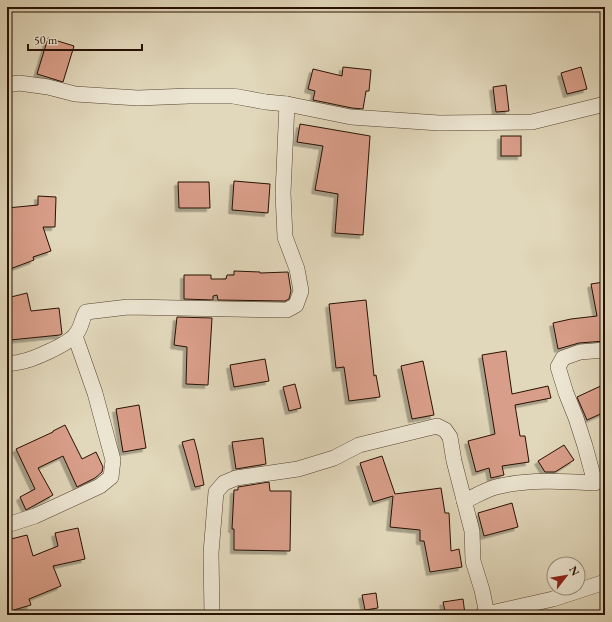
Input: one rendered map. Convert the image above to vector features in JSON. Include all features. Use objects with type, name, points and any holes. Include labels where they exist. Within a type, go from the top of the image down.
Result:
[{"type":"street","points":[[7,85],[18,84],[48,87],[75,94],[138,98],[233,96],[287,104],[351,117],[439,123],[532,122],[605,104]]},
{"type":"street","points":[[7,364],[20,362],[41,355],[75,336],[86,312],[128,307],[287,310],[296,305],[301,291],[297,269],[285,237],[283,193],[287,104]]},
{"type":"street","points":[[7,525],[36,516],[100,486],[111,477],[113,460],[95,393],[75,336]]},
{"type":"street","points":[[464,501],[494,488],[523,482],[600,482],[566,393],[558,367],[563,358],[580,352],[605,350]]},
{"type":"street","points":[[212,615],[211,554],[216,492],[224,483],[236,478],[298,469],[334,458],[358,445],[437,426],[445,430],[450,437],[454,461],[472,531],[473,561],[482,590],[484,614],[553,599],[605,582]]},
{"type":"building","points":[[48,38],[74,46],[63,82],[37,74]]},
{"type":"building","points":[[343,67],[371,70],[369,91],[366,91],[363,109],[313,100],[315,91],[308,89],[313,69],[342,76]]},
{"type":"building","points":[[581,67],[587,89],[567,94],[561,73]]},
{"type":"building","points":[[506,85],[509,111],[496,112],[493,87]]},
{"type":"building","points":[[300,124],[370,136],[363,235],[335,233],[338,194],[315,190],[323,146],[297,142]]},
{"type":"building","points":[[501,136],[521,136],[521,156],[501,156]]},
{"type":"building","points":[[234,181],[270,184],[268,213],[232,210]]},
{"type":"building","points":[[178,182],[209,182],[210,208],[179,208]]},
{"type":"building","points":[[38,196],[56,197],[55,227],[43,227],[51,251],[33,257],[34,260],[10,269],[7,261],[7,208],[38,205]]},
{"type":"building","points":[[234,271],[260,273],[288,272],[291,291],[289,299],[285,301],[218,300],[217,295],[213,296],[213,300],[184,299],[184,275],[211,275],[211,279],[226,279],[227,275],[234,275]]},
{"type":"building","points":[[604,282],[605,341],[579,343],[558,349],[553,323],[597,316],[591,284]]},
{"type":"building","points":[[27,293],[31,311],[59,308],[62,334],[10,340],[7,328],[7,298]]},
{"type":"building","points":[[366,300],[374,376],[376,375],[380,397],[349,401],[344,367],[336,368],[329,304]]},
{"type":"building","points":[[177,317],[212,318],[208,385],[186,384],[187,347],[174,345]]},
{"type":"building","points":[[506,351],[512,394],[548,386],[551,398],[515,405],[520,436],[525,436],[529,462],[502,466],[504,475],[491,478],[489,468],[476,472],[468,441],[495,434],[482,355]]},
{"type":"building","points":[[265,359],[269,381],[234,387],[230,365]]},
{"type":"building","points":[[423,361],[434,415],[412,419],[401,366]]},
{"type":"building","points":[[295,384],[301,408],[289,411],[283,387]]},
{"type":"building","points":[[605,384],[605,412],[587,420],[577,397]]},
{"type":"building","points":[[139,405],[146,448],[123,452],[116,409]]},
{"type":"building","points":[[65,425],[82,459],[96,452],[103,467],[102,472],[95,478],[77,487],[63,456],[38,468],[53,495],[26,510],[20,497],[35,489],[16,449]]},
{"type":"building","points":[[263,438],[266,464],[236,469],[232,442]]},
{"type":"building","points":[[194,439],[204,485],[195,487],[182,442]]},
{"type":"building","points":[[564,445],[574,460],[555,472],[545,472],[538,461]]},
{"type":"building","points":[[382,456],[395,494],[441,488],[445,513],[449,513],[451,551],[459,549],[462,567],[430,572],[424,541],[420,541],[420,530],[390,527],[393,496],[373,502],[360,463]]},
{"type":"building","points":[[269,482],[270,491],[291,491],[290,551],[234,550],[234,529],[232,529],[234,490],[238,490],[238,487]]},
{"type":"building","points":[[512,503],[518,527],[484,536],[478,513]]},
{"type":"building","points":[[78,528],[85,559],[53,566],[61,586],[29,599],[31,605],[7,612],[7,540],[27,535],[33,556],[58,546],[55,533]]},
{"type":"building","points":[[376,593],[378,608],[365,610],[362,595]]},
{"type":"building","points":[[463,599],[465,614],[446,615],[443,602]]}]
